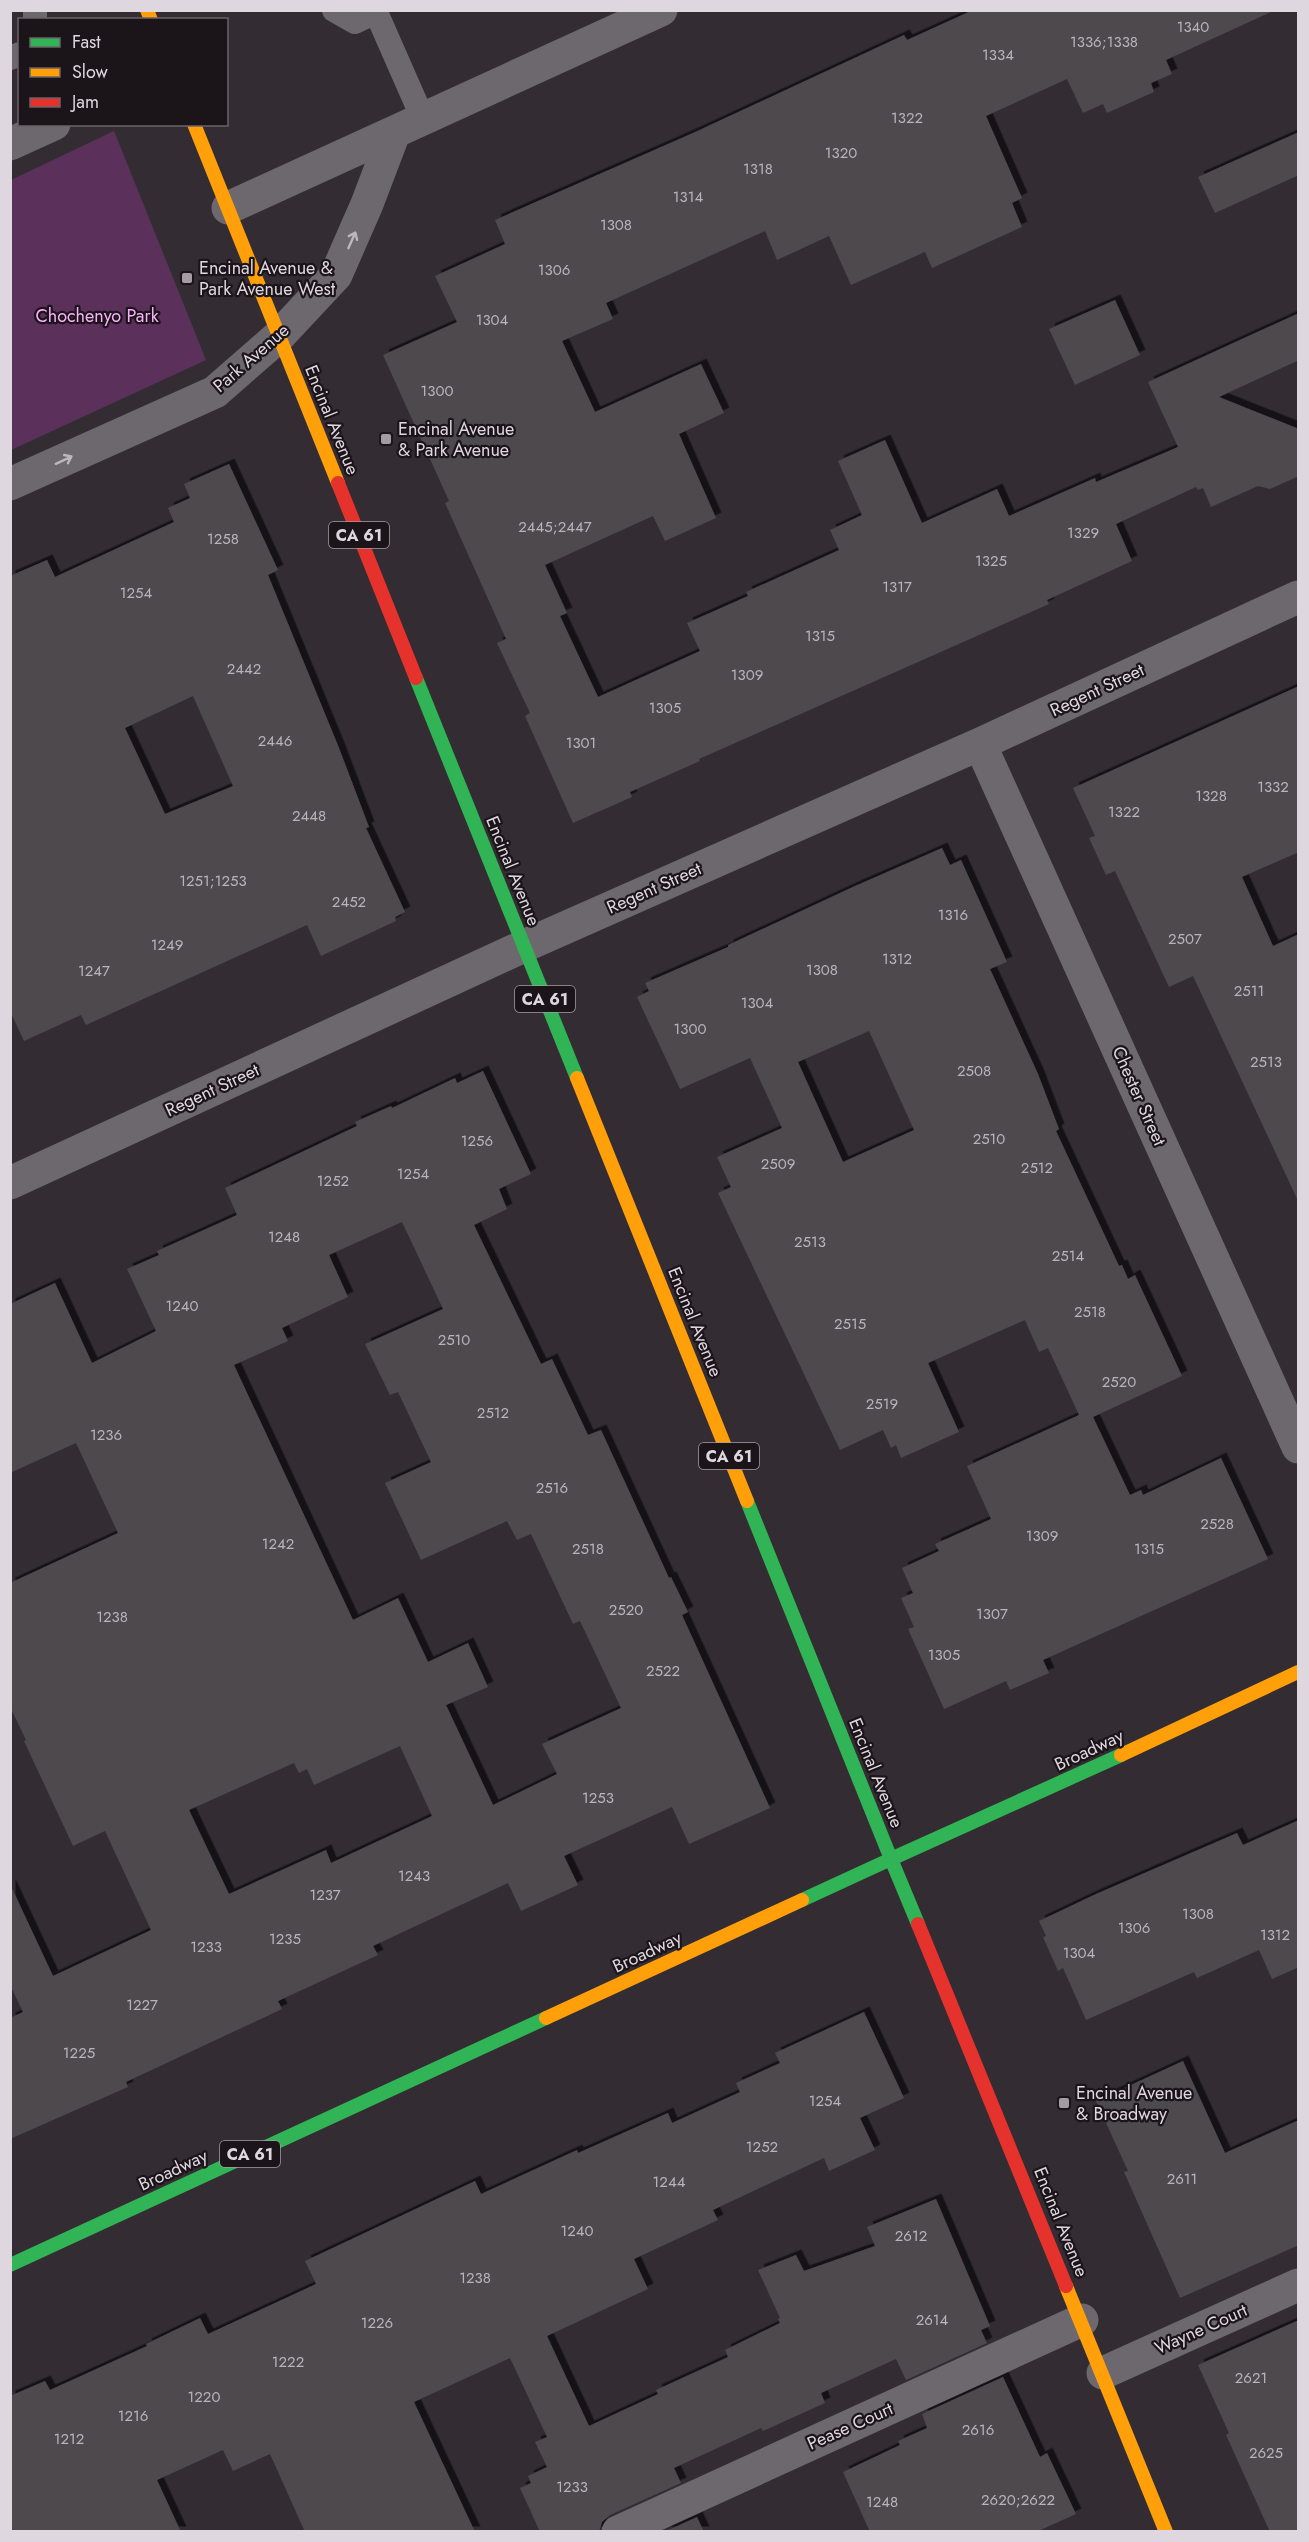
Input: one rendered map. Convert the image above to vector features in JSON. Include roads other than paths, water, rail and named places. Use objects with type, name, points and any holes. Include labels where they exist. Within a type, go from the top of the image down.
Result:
[{"type":"main road","name":"Encinal Avenue","points":[[195,126],[295,381],[891,1859],[1082,2320],[1166,2532]]},
{"type":"main road","name":"Broadway","points":[[10,2265],[1299,1672]]},
{"type":"street","points":[[228,208],[661,10]]},
{"type":"street","points":[[10,144],[50,126]]},
{"type":"street","name":"Park Avenue","points":[[10,484],[215,392],[279,336],[336,275],[368,204],[409,126]]},
{"type":"street","name":"Regent Street","points":[[10,1183],[524,946],[980,744],[1299,597]]},
{"type":"street","name":"Chester Street","points":[[980,744],[1299,1447]]},
{"type":"street","name":"Wayne Court","points":[[1103,2373],[1299,2285]]},
{"type":"street","name":"Pease Court","points":[[618,2532],[1082,2320]]},
{"type":"lane","points":[[334,10],[355,22],[376,12],[409,126]]},
{"type":"place","name":"Encinal Avenue & Park Avenue West","points":[[187,278]]},
{"type":"place","name":"Encinal Avenue & Park Avenue","points":[[386,439]]},
{"type":"place","name":"Encinal Avenue & Broadway","points":[[1064,2103]]},
{"type":"park label","name":"Chochenyo Park","points":[[97,316]]}]
